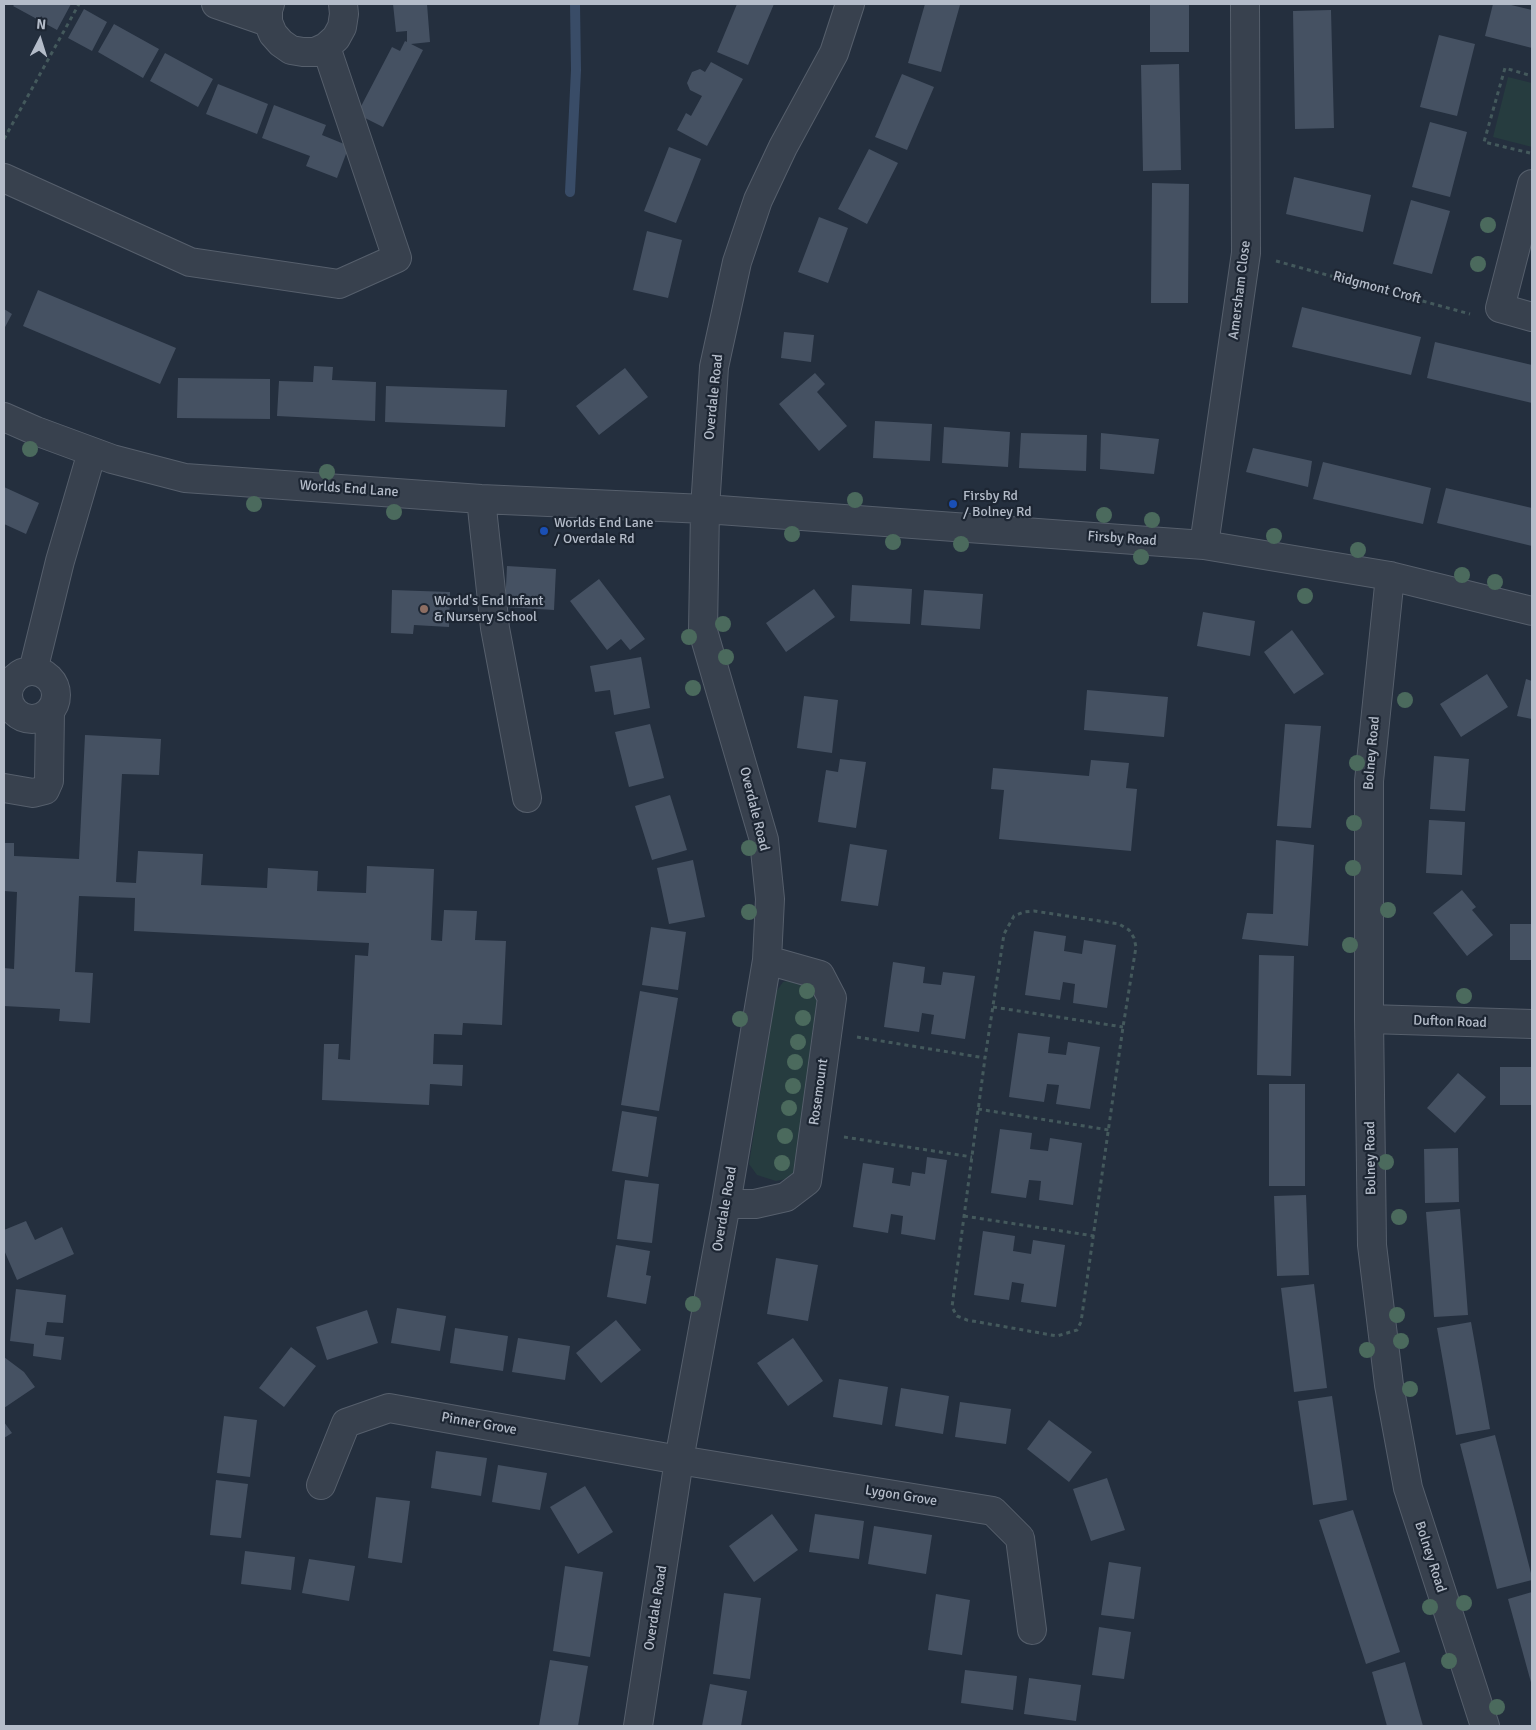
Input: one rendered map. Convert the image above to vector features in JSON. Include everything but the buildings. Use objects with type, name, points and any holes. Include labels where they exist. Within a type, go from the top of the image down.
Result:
[{"type":"street","points":[[216,4],[269,13],[273,34],[280,43],[291,50],[302,52],[315,52],[326,47],[336,38],[342,27],[344,14],[342,4]]},
{"type":"street","name":"Overdale Road","points":[[638,1726],[679,1460],[726,1204],[767,960],[770,898],[764,840],[703,631],[705,509],[714,367],[737,262],[758,200],[783,147],[834,54],[850,4]]},
{"type":"street","name":"Amersham Close","points":[[1204,545],[1246,252],[1244,4]]},
{"type":"street","points":[[4,178],[190,262],[339,284],[397,258],[326,47]]},
{"type":"street","points":[[1532,184],[1500,308],[1532,317]]},
{"type":"street","name":"Worlds End Lane","points":[[4,417],[112,459],[186,478],[481,499],[705,509]]},
{"type":"street","points":[[33,670],[60,561],[92,452]]},
{"type":"street","points":[[481,499],[495,628],[527,798]]},
{"type":"street","name":"Firsby Road","points":[[705,509],[1204,545],[1390,576],[1532,611]]},
{"type":"street","name":"Bolney Road","points":[[1390,576],[1369,781],[1368,1019],[1372,1246],[1389,1385],[1408,1488],[1485,1726]]},
{"type":"street","points":[[33,670],[47,676],[53,682],[56,689],[55,705],[50,711],[36,719],[20,717],[14,712],[6,713],[8,689],[11,681],[24,671],[33,670]]},
{"type":"street","points":[[4,788],[33,793],[45,790],[49,781],[50,711]]},
{"type":"street","name":"Rosemount","points":[[726,1204],[755,1204],[786,1197],[807,1181],[832,998],[820,975],[767,960]]},
{"type":"street","name":"Dufton Road","points":[[1368,1019],[1532,1024]]},
{"type":"street","name":"Pinner Grove","points":[[321,1485],[346,1423],[389,1408],[679,1460]]},
{"type":"street","name":"Lygon Grove","points":[[679,1460],[993,1511],[1020,1538],[1032,1630]]},
{"type":"path","points":[[4,139],[79,4]]},
{"type":"path","points":[[1532,76],[1504,68],[1484,142],[1532,154]]},
{"type":"path","name":"Ridgmont Croft","points":[[1246,252],[1494,320],[1500,308]]},
{"type":"path","points":[[1034,911],[1119,924],[1128,930],[1134,938],[1136,947],[1081,1322],[1077,1330],[1057,1336],[968,1320],[957,1316],[952,1307],[993,1007],[1004,934],[1014,916],[1034,911]]},
{"type":"path","points":[[993,1007],[1123,1027]]},
{"type":"path","points":[[826,1033],[985,1058]]},
{"type":"path","points":[[978,1109],[1110,1130]]},
{"type":"path","points":[[813,1133],[972,1157]]},
{"type":"path","points":[[964,1216],[1094,1236]]},
{"type":"green space","points":[[1508,77],[1532,83],[1532,147],[1493,137]]},
{"type":"green space","points":[[797,979],[810,982],[819,993],[797,1169],[787,1179],[776,1181],[757,1175],[749,1164],[776,992],[783,982]]},
{"type":"waterway","points":[[570,192],[576,70],[575,4]]},
{"type":"place","name":"Firsby Rd / Bolney Rd","points":[[953,504]]},
{"type":"place","name":"Worlds End Lane / Overdale Rd","points":[[544,531]]},
{"type":"place","name":"World's End Infant & Nursery School","points":[[424,609]]}]
